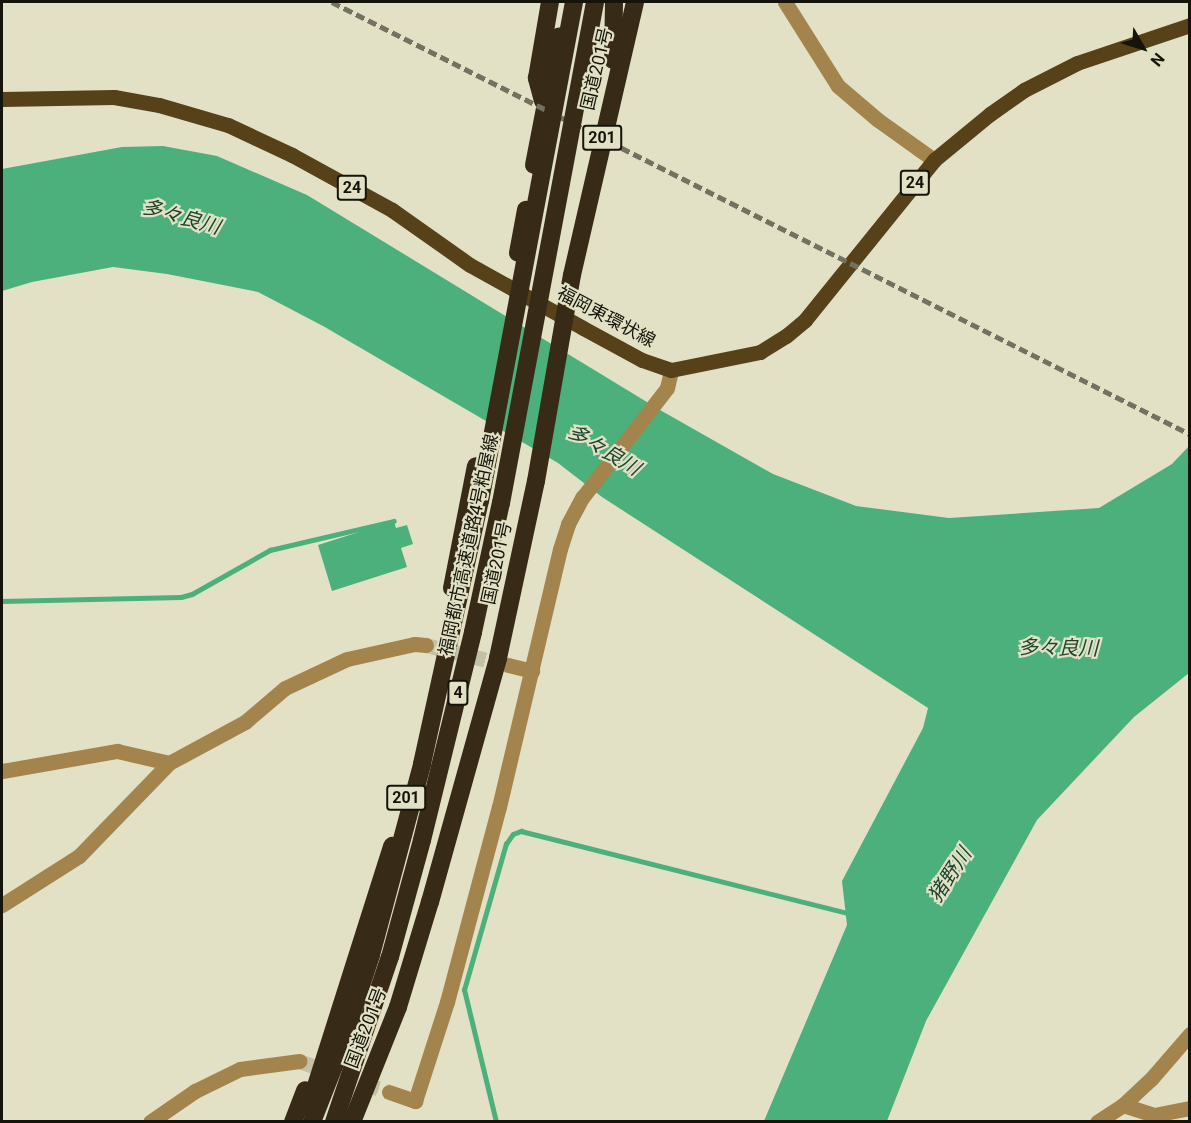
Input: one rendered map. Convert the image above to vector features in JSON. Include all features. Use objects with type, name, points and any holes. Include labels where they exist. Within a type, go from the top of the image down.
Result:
[{"type":"highway","points":[[544,106],[537,78],[550,2]]},
{"type":"highway","name":"国道201号","points":[[305,1122],[352,977],[413,773],[522,256],[544,106],[566,2]]},
{"type":"highway","points":[[522,256],[574,2]]},
{"type":"highway","name":"福岡都市高速道路4号粕屋線","points":[[334,1122],[390,957],[422,840],[473,632],[501,503],[595,2]]},
{"type":"highway","points":[[612,93],[614,2]]},
{"type":"highway","name":"国道201号","points":[[352,1122],[398,1006],[430,902],[498,658],[537,481],[572,275],[634,2]]},
{"type":"highway","name":"福岡都市高速道路4号粕屋線","points":[[312,1122],[339,1053],[371,955],[422,764],[480,501],[522,256]]},
{"type":"highway","points":[[293,1122],[352,977]]},
{"type":"main road","name":"24","points":[[671,370],[760,352],[786,336],[805,320],[934,160],[1024,90],[1077,63],[1190,25]]},
{"type":"main road","name":"福岡東環状線","points":[[2,99],[114,98],[159,105],[228,125],[292,155],[392,210],[470,265],[583,328],[642,360],[671,370]]},
{"type":"street","points":[[784,2],[838,86],[878,120],[934,160]]},
{"type":"street","points":[[389,1092],[415,1101],[447,1002],[499,807],[560,549],[582,498],[656,404],[667,388],[671,370]]},
{"type":"street","points":[[2,905],[79,856],[169,763],[245,722],[285,688],[346,660],[414,644],[426,645]]},
{"type":"street","points":[[508,665],[532,671]]},
{"type":"street","points":[[2,771],[117,751],[169,763]]},
{"type":"street","points":[[1097,1122],[1123,1105],[1151,1079],[1190,1034]]},
{"type":"street","points":[[150,1122],[195,1091],[240,1070],[269,1063],[298,1061]]},
{"type":"street","points":[[1123,1105],[1154,1115],[1190,1108]]},
{"type":"water","points":[[163,146],[217,156],[307,195],[660,410],[773,474],[856,506],[949,518],[1099,508],[1172,464],[1189,446],[1189,673],[1134,717],[1037,820],[926,1021],[887,1121],[764,1121],[847,925],[842,881],[923,728],[928,708],[602,497],[558,463],[323,326],[258,292],[167,274],[113,267],[32,282],[2,291],[2,169],[122,147]]},
{"type":"water","points":[[394,521],[396,528],[407,525],[413,544],[401,548],[407,567],[332,591],[318,545]]},
{"type":"waterway","points":[[2,601],[181,597],[192,594],[270,550],[394,521]]},
{"type":"waterway","points":[[496,1122],[464,990],[506,844],[513,834],[521,831],[851,914]]},
{"type":"tunnel","points":[[426,645],[508,665]]},
{"type":"tunnel","points":[[299,1061],[389,1092]]},
{"type":"railway","points":[[332,2],[1190,434]]},
{"type":"water label","name":"多々良川","points":[[181,217]]},
{"type":"water label","name":"多々良川","points":[[604,450]]},
{"type":"water label","name":"多々良川","points":[[1058,648]]},
{"type":"water label","name":"猪野川","points":[[950,875]]}]
